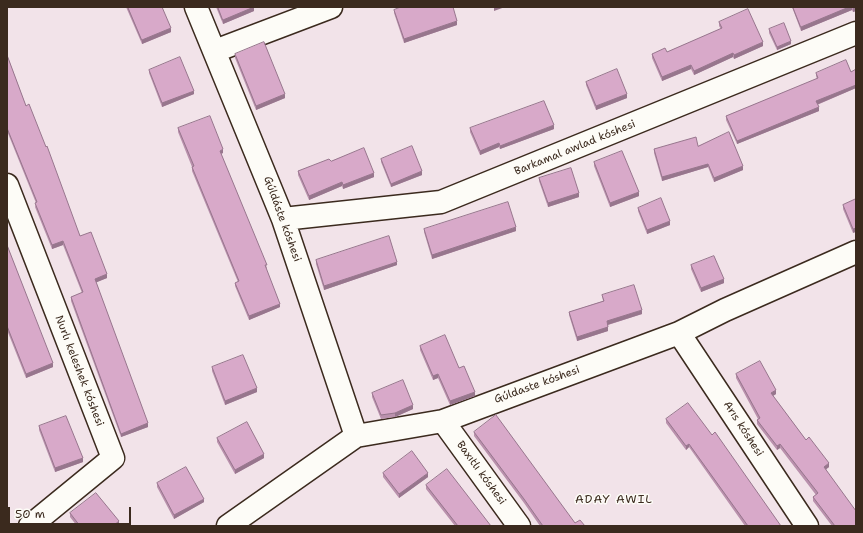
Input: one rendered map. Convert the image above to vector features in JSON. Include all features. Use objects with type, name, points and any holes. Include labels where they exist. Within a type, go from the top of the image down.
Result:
[{"type":"street","name":"Gúldáste kóshesi","points":[[196,7],[283,219],[356,436]]},
{"type":"street","points":[[215,51],[330,7]]},
{"type":"street","name":"Barkamal awlad kóshesi","points":[[283,219],[441,202],[856,33]]},
{"type":"street","name":"Nurlı keleshek kóshesi","points":[[7,185],[113,458],[30,526]]},
{"type":"street","name":"Gúldaste kóshesi","points":[[229,526],[356,436],[443,421],[679,333],[725,310],[856,252]]},
{"type":"street","name":"Arıs kóshesi","points":[[679,333],[807,526]]},
{"type":"street","name":"Baxıtlı kóshesi","points":[[443,421],[519,526]]},
{"type":"building","points":[[128,7],[162,7],[171,28],[142,40]]},
{"type":"building","points":[[218,7],[254,7],[223,20]]},
{"type":"building","points":[[401,7],[453,7],[457,21],[404,39],[394,10]]},
{"type":"building","points":[[793,7],[849,7],[801,27]]},
{"type":"building","points":[[748,9],[763,42],[734,55],[733,53],[694,71],[691,65],[662,77],[652,54],[665,48],[667,52],[722,28],[719,22]]},
{"type":"building","points":[[784,23],[791,41],[777,47],[769,29]]},
{"type":"building","points":[[264,42],[285,94],[256,106],[235,54]]},
{"type":"building","points":[[7,55],[26,106],[29,104],[46,147],[47,146],[80,236],[91,232],[107,274],[95,279],[148,423],[121,434],[71,297],[83,292],[63,241],[52,245],[35,203],[37,202],[7,128]]},
{"type":"building","points":[[180,57],[194,91],[162,103],[149,70]]},
{"type":"building","points":[[846,60],[851,72],[856,69],[856,85],[816,101],[819,107],[737,141],[726,116],[818,78],[816,73]]},
{"type":"building","points":[[617,69],[627,94],[596,106],[586,82]]},
{"type":"building","points":[[544,101],[554,125],[500,146],[499,143],[480,151],[470,128]]},
{"type":"building","points":[[210,116],[223,149],[220,151],[267,265],[265,265],[280,304],[249,316],[235,283],[239,281],[192,167],[194,166],[178,128]]},
{"type":"building","points":[[729,132],[743,166],[714,178],[708,164],[662,177],[654,149],[696,137],[698,146]]},
{"type":"building","points":[[412,146],[422,171],[391,184],[381,159]]},
{"type":"building","points":[[364,148],[374,173],[343,185],[342,182],[309,196],[298,171],[329,159],[331,161]]},
{"type":"building","points":[[622,151],[639,192],[610,203],[594,162]]},
{"type":"building","points":[[571,168],[579,193],[548,203],[539,178]]},
{"type":"building","points":[[661,198],[670,221],[647,230],[638,208]]},
{"type":"building","points":[[856,199],[856,228],[853,229],[843,205]]},
{"type":"building","points":[[508,202],[516,227],[432,255],[424,229]]},
{"type":"building","points":[[389,236],[397,262],[324,286],[316,260]]},
{"type":"building","points":[[7,245],[53,363],[26,374],[7,326]]},
{"type":"building","points":[[714,256],[724,279],[701,288],[691,265]]},
{"type":"building","points":[[634,285],[642,310],[607,321],[608,327],[577,337],[569,312],[604,301],[602,295]]},
{"type":"building","points":[[445,335],[459,368],[464,366],[475,392],[450,401],[438,374],[433,376],[420,346]]},
{"type":"building","points":[[243,355],[257,388],[225,401],[212,367]]},
{"type":"building","points":[[760,361],[776,390],[771,393],[806,440],[809,437],[829,463],[824,467],[856,511],[856,526],[835,526],[813,497],[818,493],[780,444],[777,446],[757,420],[760,418],[736,374]]},
{"type":"building","points":[[403,380],[413,405],[395,413],[381,415],[372,393]]},
{"type":"building","points":[[688,403],[712,435],[715,432],[781,526],[748,526],[689,444],[686,446],[666,419]]},
{"type":"building","points":[[496,415],[575,523],[580,520],[585,526],[543,526],[474,432]]},
{"type":"building","points":[[66,416],[83,458],[55,468],[39,426]]},
{"type":"building","points":[[247,422],[264,454],[235,470],[217,438]]},
{"type":"building","points":[[412,451],[428,473],[399,494],[383,473]]},
{"type":"building","points":[[186,467],[204,499],[174,515],[157,483]]},
{"type":"building","points":[[447,469],[491,526],[458,526],[426,485]]},
{"type":"building","points":[[96,493],[119,521],[113,526],[80,526],[70,513]]},
{"type":"district","name":"ADAY AWIL","points":[[614,500]]}]
